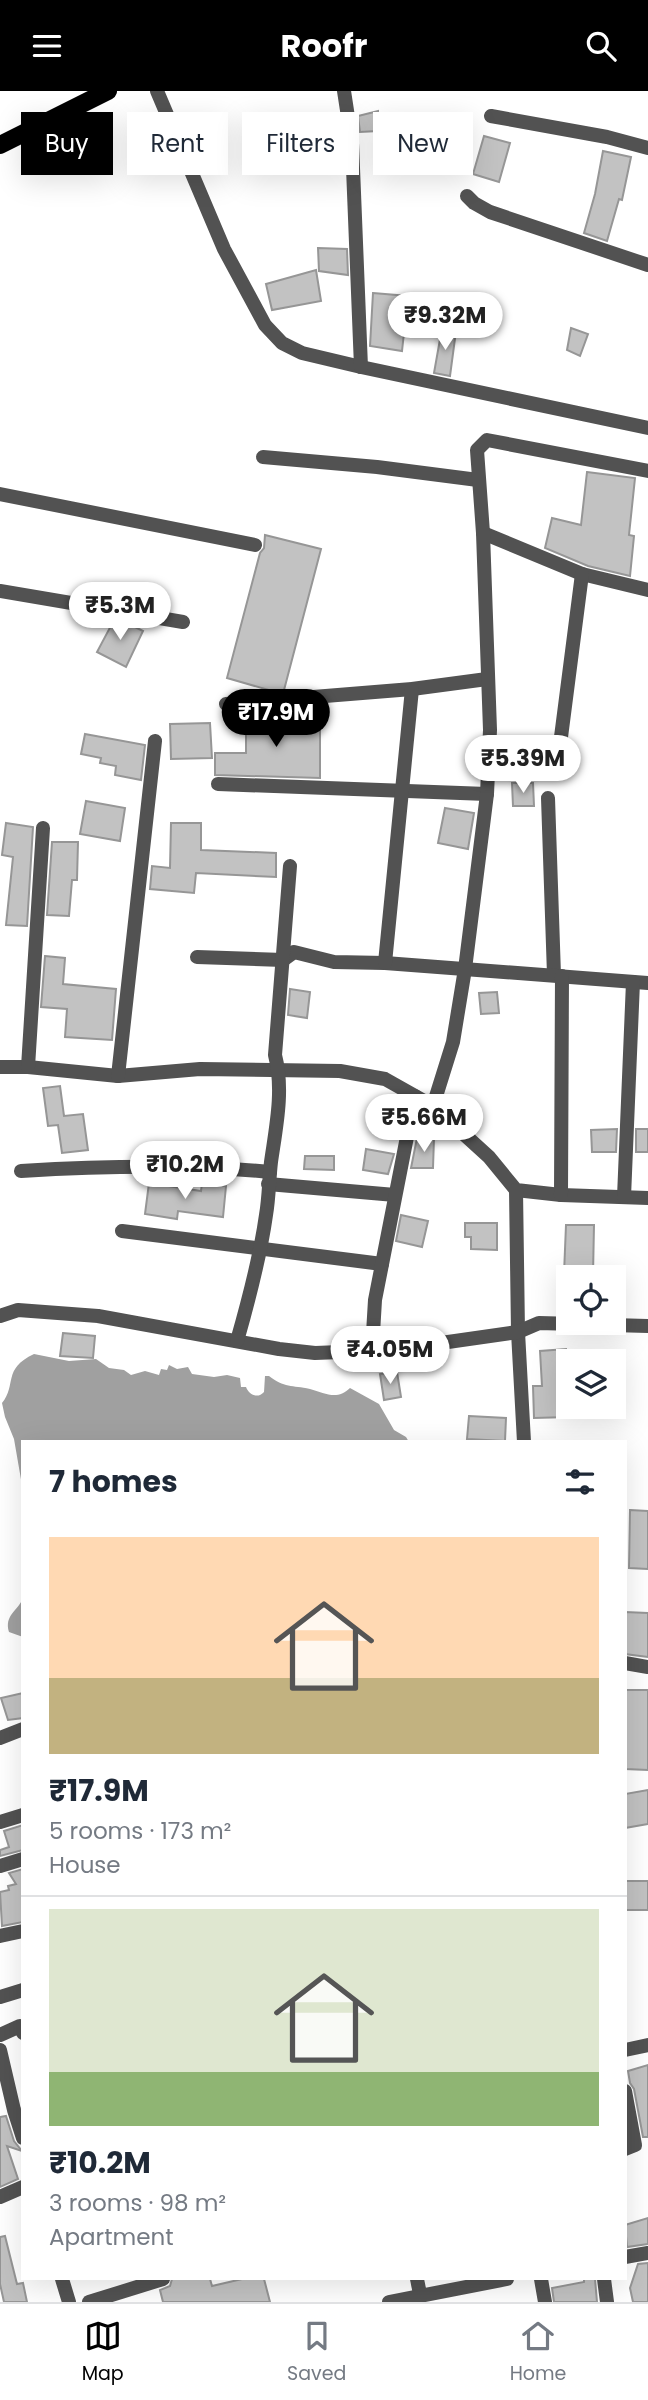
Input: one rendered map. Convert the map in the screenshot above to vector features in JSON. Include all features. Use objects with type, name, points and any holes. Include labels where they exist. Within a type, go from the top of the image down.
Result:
[{"type":"main road","points":[[0,145],[108,91]]},
{"type":"street","points":[[157,91],[224,249],[265,325],[282,343],[302,353],[361,367],[648,428]]},
{"type":"street","points":[[344,91],[352,143],[361,367]]},
{"type":"street","points":[[491,116],[607,137],[648,148]]},
{"type":"street","points":[[467,196],[490,212],[648,265]]},
{"type":"street","points":[[433,1106],[453,1042],[487,794],[490,730],[483,533],[477,450],[487,440],[648,471]]},
{"type":"street","points":[[263,457],[377,467],[478,480]]},
{"type":"street","points":[[0,494],[255,545]]},
{"type":"street","points":[[483,533],[582,574],[648,590]]},
{"type":"street","points":[[561,737],[582,574]]},
{"type":"street","points":[[0,591],[183,622]]},
{"type":"street","points":[[226,704],[487,680]]},
{"type":"street","points":[[385,963],[412,689]]},
{"type":"street","points":[[118,1076],[155,741]]},
{"type":"street","points":[[218,785],[487,794]]},
{"type":"street","points":[[548,798],[558,975],[561,1195]]},
{"type":"street","points":[[28,1067],[43,828]]},
{"type":"street","points":[[237,1341],[267,1213],[279,1103],[275,1055],[290,866]]},
{"type":"street","points":[[197,957],[284,960],[294,952],[334,962],[385,963],[648,983]]},
{"type":"street","points":[[624,1197],[633,982]]},
{"type":"street","points":[[0,1067],[28,1067],[118,1076],[200,1069],[340,1071],[385,1079],[433,1106],[489,1157],[516,1190],[518,1332],[524,1440]]},
{"type":"street","points":[[372,1349],[375,1300],[415,1096]]},
{"type":"street","points":[[21,1171],[147,1166],[221,1168],[269,1178],[395,1195]]},
{"type":"street","points":[[516,1190],[561,1195],[648,1198]]},
{"type":"street","points":[[122,1231],[382,1264]]},
{"type":"street","points":[[0,1316],[18,1310],[98,1316],[279,1349],[315,1353],[392,1350],[518,1332],[539,1323],[648,1326]]},
{"type":"street","points":[[627,1663],[648,1667]]},
{"type":"street","points":[[0,1738],[21,1730]]},
{"type":"street","points":[[0,1822],[21,1816]]},
{"type":"street","points":[[0,1866],[21,1860]]},
{"type":"street","points":[[0,1936],[21,1931]]},
{"type":"street","points":[[0,1997],[21,1991]]},
{"type":"street","points":[[0,2035],[20,2025],[21,2028]]},
{"type":"street","points":[[627,2050],[648,2045]]},
{"type":"street","points":[[0,2050],[12,2111],[21,2133]]},
{"type":"street","points":[[627,2101],[636,2146]]},
{"type":"street","points":[[0,2197],[21,2188]]},
{"type":"street","points":[[627,2257],[648,2253]]},
{"type":"street","points":[[62,2280],[69,2302]]},
{"type":"street","points":[[89,2302],[160,2280]]},
{"type":"street","points":[[417,2280],[420,2294]]},
{"type":"street","points":[[389,2302],[501,2280]]},
{"type":"street","points":[[541,2280],[545,2302]]},
{"type":"street","points":[[604,2280],[607,2302]]},
{"type":"shaded area","points":[[34,1354],[69,1361],[96,1359],[109,1368],[124,1370],[131,1375],[145,1371],[159,1375],[161,1369],[167,1370],[169,1365],[177,1369],[188,1367],[192,1374],[240,1378],[241,1387],[246,1387],[256,1396],[264,1392],[265,1376],[284,1384],[331,1395],[340,1394],[350,1388],[379,1404],[394,1430],[408,1440],[21,1440],[21,1479],[14,1439],[2,1403],[14,1371]]},
{"type":"shaded area","points":[[21,1602],[21,1636],[9,1632],[10,1617]]},
{"type":"building","points":[[373,112],[373,131],[360,132],[359,116]]},
{"type":"building","points":[[484,136],[510,143],[499,182],[473,174]]},
{"type":"building","points":[[603,151],[631,157],[622,200],[619,199],[607,241],[584,233]]},
{"type":"building","points":[[318,248],[347,249],[348,275],[319,271]]},
{"type":"building","points":[[316,270],[321,301],[272,310],[266,284]]},
{"type":"building","points":[[373,293],[408,296],[402,351],[370,346]]},
{"type":"building","points":[[442,328],[456,331],[450,376],[434,373]]},
{"type":"building","points":[[571,328],[588,334],[580,356],[567,350]]},
{"type":"building","points":[[587,472],[635,478],[629,535],[634,536],[630,576],[588,566],[545,548],[552,518],[581,525]]},
{"type":"building","points":[[265,535],[321,549],[284,690],[272,691],[227,678],[260,553],[264,548]]},
{"type":"building","points":[[114,620],[143,631],[126,667],[97,652]]},
{"type":"building","points":[[246,717],[320,717],[320,778],[215,775],[215,753],[246,753]]},
{"type":"building","points":[[210,723],[212,758],[171,759],[170,724]]},
{"type":"building","points":[[85,734],[145,745],[141,780],[115,775],[116,766],[100,763],[101,758],[81,754]]},
{"type":"building","points":[[512,783],[533,783],[534,806],[513,806]]},
{"type":"building","points":[[86,801],[125,808],[120,841],[80,834]]},
{"type":"building","points":[[445,808],[474,813],[468,849],[438,843]]},
{"type":"building","points":[[6,823],[33,827],[27,926],[6,925],[13,857],[2,855]]},
{"type":"building","points":[[171,823],[201,823],[201,850],[276,853],[276,877],[196,873],[194,893],[150,889],[152,866],[170,868]]},
{"type":"building","points":[[52,842],[78,842],[77,880],[72,880],[69,916],[47,915]]},
{"type":"building","points":[[45,956],[65,958],[63,984],[116,989],[112,1040],[65,1037],[67,1009],[41,1007]]},
{"type":"building","points":[[290,989],[310,992],[307,1018],[288,1015]]},
{"type":"building","points":[[497,992],[499,1013],[481,1014],[479,993]]},
{"type":"building","points":[[60,1086],[64,1116],[83,1114],[88,1150],[62,1153],[58,1125],[48,1126],[43,1088]]},
{"type":"building","points":[[617,1129],[616,1152],[592,1152],[591,1130]]},
{"type":"building","points":[[636,1129],[648,1129],[648,1152],[636,1152]]},
{"type":"building","points":[[417,1138],[434,1138],[433,1168],[411,1168]]},
{"type":"building","points":[[366,1149],[394,1154],[388,1174],[363,1170]]},
{"type":"building","points":[[305,1156],[334,1156],[334,1170],[304,1169]]},
{"type":"building","points":[[149,1183],[201,1191],[202,1183],[226,1186],[223,1217],[178,1211],[177,1219],[145,1214]]},
{"type":"building","points":[[401,1215],[428,1221],[422,1247],[396,1241]]},
{"type":"building","points":[[465,1223],[497,1223],[497,1250],[471,1249],[471,1237],[465,1237]]},
{"type":"building","points":[[566,1225],[594,1225],[593,1265],[564,1265]]},
{"type":"building","points":[[63,1333],[95,1336],[93,1358],[60,1356]]},
{"type":"building","points":[[556,1350],[556,1417],[534,1418],[533,1386],[542,1386],[540,1351]]},
{"type":"building","points":[[397,1372],[401,1397],[384,1400],[380,1374]]},
{"type":"building","points":[[469,1416],[506,1418],[505,1440],[467,1439]]},
{"type":"building","points":[[630,1510],[648,1511],[648,1569],[629,1568]]},
{"type":"building","points":[[627,1612],[648,1613],[648,1657],[627,1654]]},
{"type":"building","points":[[627,1690],[648,1690],[648,1770],[627,1769]]},
{"type":"building","points":[[21,1693],[21,1718],[8,1720],[1,1698]]},
{"type":"building","points":[[648,1790],[648,1824],[627,1828],[627,1794]]},
{"type":"building","points":[[21,1826],[21,1851],[0,1856],[0,1850],[9,1847],[4,1831]]},
{"type":"building","points":[[21,1870],[21,1922],[2,1926],[0,1892],[9,1890],[8,1886],[16,1884],[9,1873]]},
{"type":"building","points":[[627,1881],[648,1881],[648,1910],[627,1910]]},
{"type":"building","points":[[648,2065],[648,2137],[643,2137],[628,2071]]},
{"type":"building","points":[[6,2116],[14,2141],[21,2151],[7,2146],[18,2179],[0,2187],[0,2117]]},
{"type":"building","points":[[648,2218],[648,2244],[627,2247],[627,2224]]},
{"type":"building","points":[[5,2236],[17,2284],[23,2283],[27,2302],[4,2302],[0,2284],[0,2237]]},
{"type":"building","points":[[648,2263],[648,2302],[633,2302],[630,2288],[638,2264]]},
{"type":"building","points":[[172,2280],[210,2280],[212,2286],[238,2280],[264,2280],[270,2302],[163,2302],[160,2290],[170,2286]]},
{"type":"building","points":[[595,2280],[597,2302],[554,2302],[552,2288]]}]
